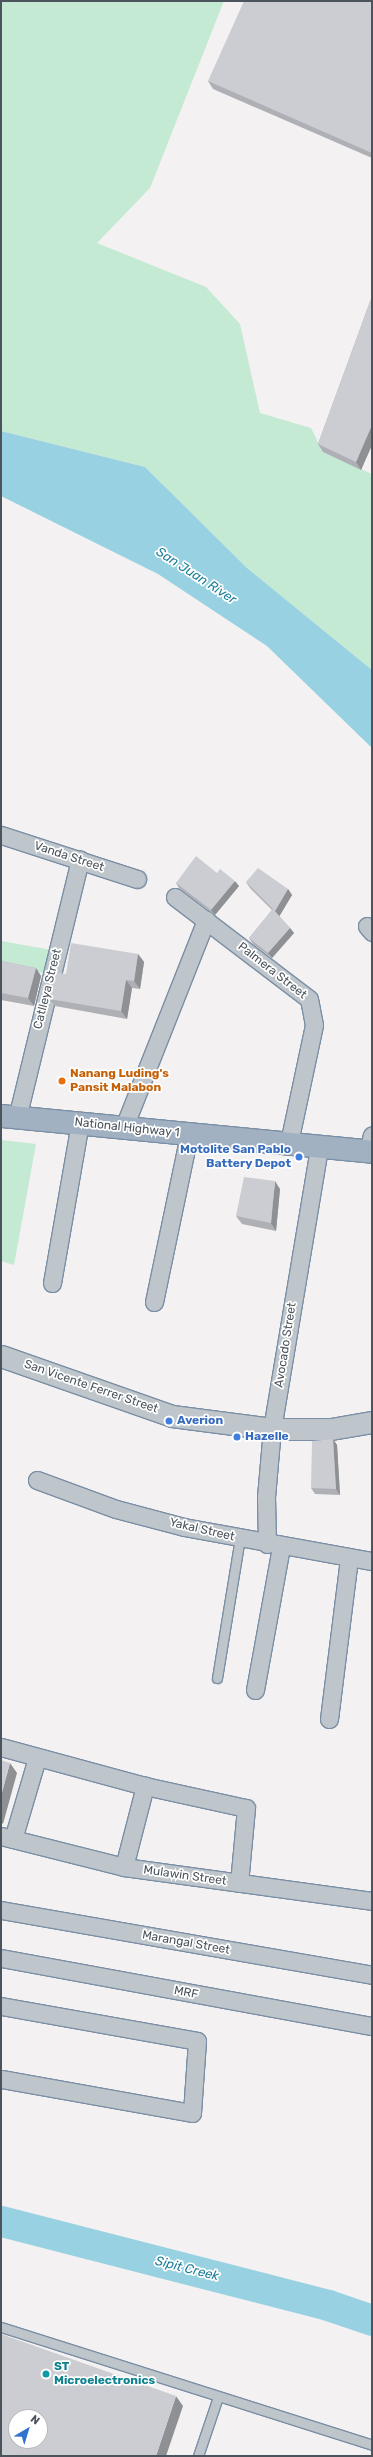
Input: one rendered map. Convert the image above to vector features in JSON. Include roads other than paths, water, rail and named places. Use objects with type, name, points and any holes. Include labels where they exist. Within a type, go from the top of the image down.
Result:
[{"type":"highway","name":"National Highway 1","points":[[9,1117],[124,1127],[319,1148],[371,1146]]},
{"type":"street","name":"Vanda Street","points":[[1,835],[137,879]]},
{"type":"street","name":"Catlleya Street","points":[[9,1117],[80,860]]},
{"type":"street","name":"Palmera Street","points":[[176,897],[309,999],[314,1025],[289,1144]]},
{"type":"street","points":[[124,1127],[206,920]]},
{"type":"street","points":[[52,1283],[80,1123]]},
{"type":"street","points":[[154,1302],[189,1135]]},
{"type":"street","name":"Avocado Street","points":[[255,1690],[274,1545],[266,1497],[272,1429],[319,1148]]},
{"type":"street","name":"San Vicente Ferrer Street","points":[[1,1356],[172,1416],[272,1429],[331,1429],[372,1422]]},
{"type":"street","name":"Yakal Street","points":[[37,1480],[116,1509],[274,1545],[349,1559],[372,1561]]},
{"type":"street","points":[[329,1719],[349,1559]]},
{"type":"street","points":[[1,1747],[37,1758],[145,1786],[246,1808],[239,1883]]},
{"type":"street","points":[[7,1837],[37,1758]]},
{"type":"street","points":[[124,1867],[145,1786]]},
{"type":"street","name":"Mulawin Street","points":[[7,1837],[124,1867],[372,1901]]},
{"type":"street","name":"Marangal Street","points":[[1,1910],[372,1975]]},
{"type":"street","name":"MRF","points":[[1,1958],[372,2026]]},
{"type":"street","points":[[1,2006],[198,2041],[192,2113],[1,2079]]},
{"type":"lane","points":[[217,1678],[240,1538]]},
{"type":"lane","points":[[1,2327],[372,2445]]},
{"type":"lane","points":[[198,2456],[218,2397]]},
{"type":"water","name":"San Juan River","points":[[1,431],[145,467],[247,568],[372,670],[372,748],[267,646],[158,574],[1,496]]},
{"type":"waterway","name":"Sipit Creek","points":[[1,2221],[328,2305],[372,2320]]},
{"type":"place","name":"Nanang Luding's Pansit Malabon","points":[[62,1081]]},
{"type":"place","name":"Motolite San Pablo Battery Depot","points":[[299,1157]]},
{"type":"place","name":"Averion","points":[[169,1421]]},
{"type":"place","name":"Hazelle","points":[[237,1437]]},
{"type":"place","name":"ST Microelectronics","points":[[46,2374]]}]
